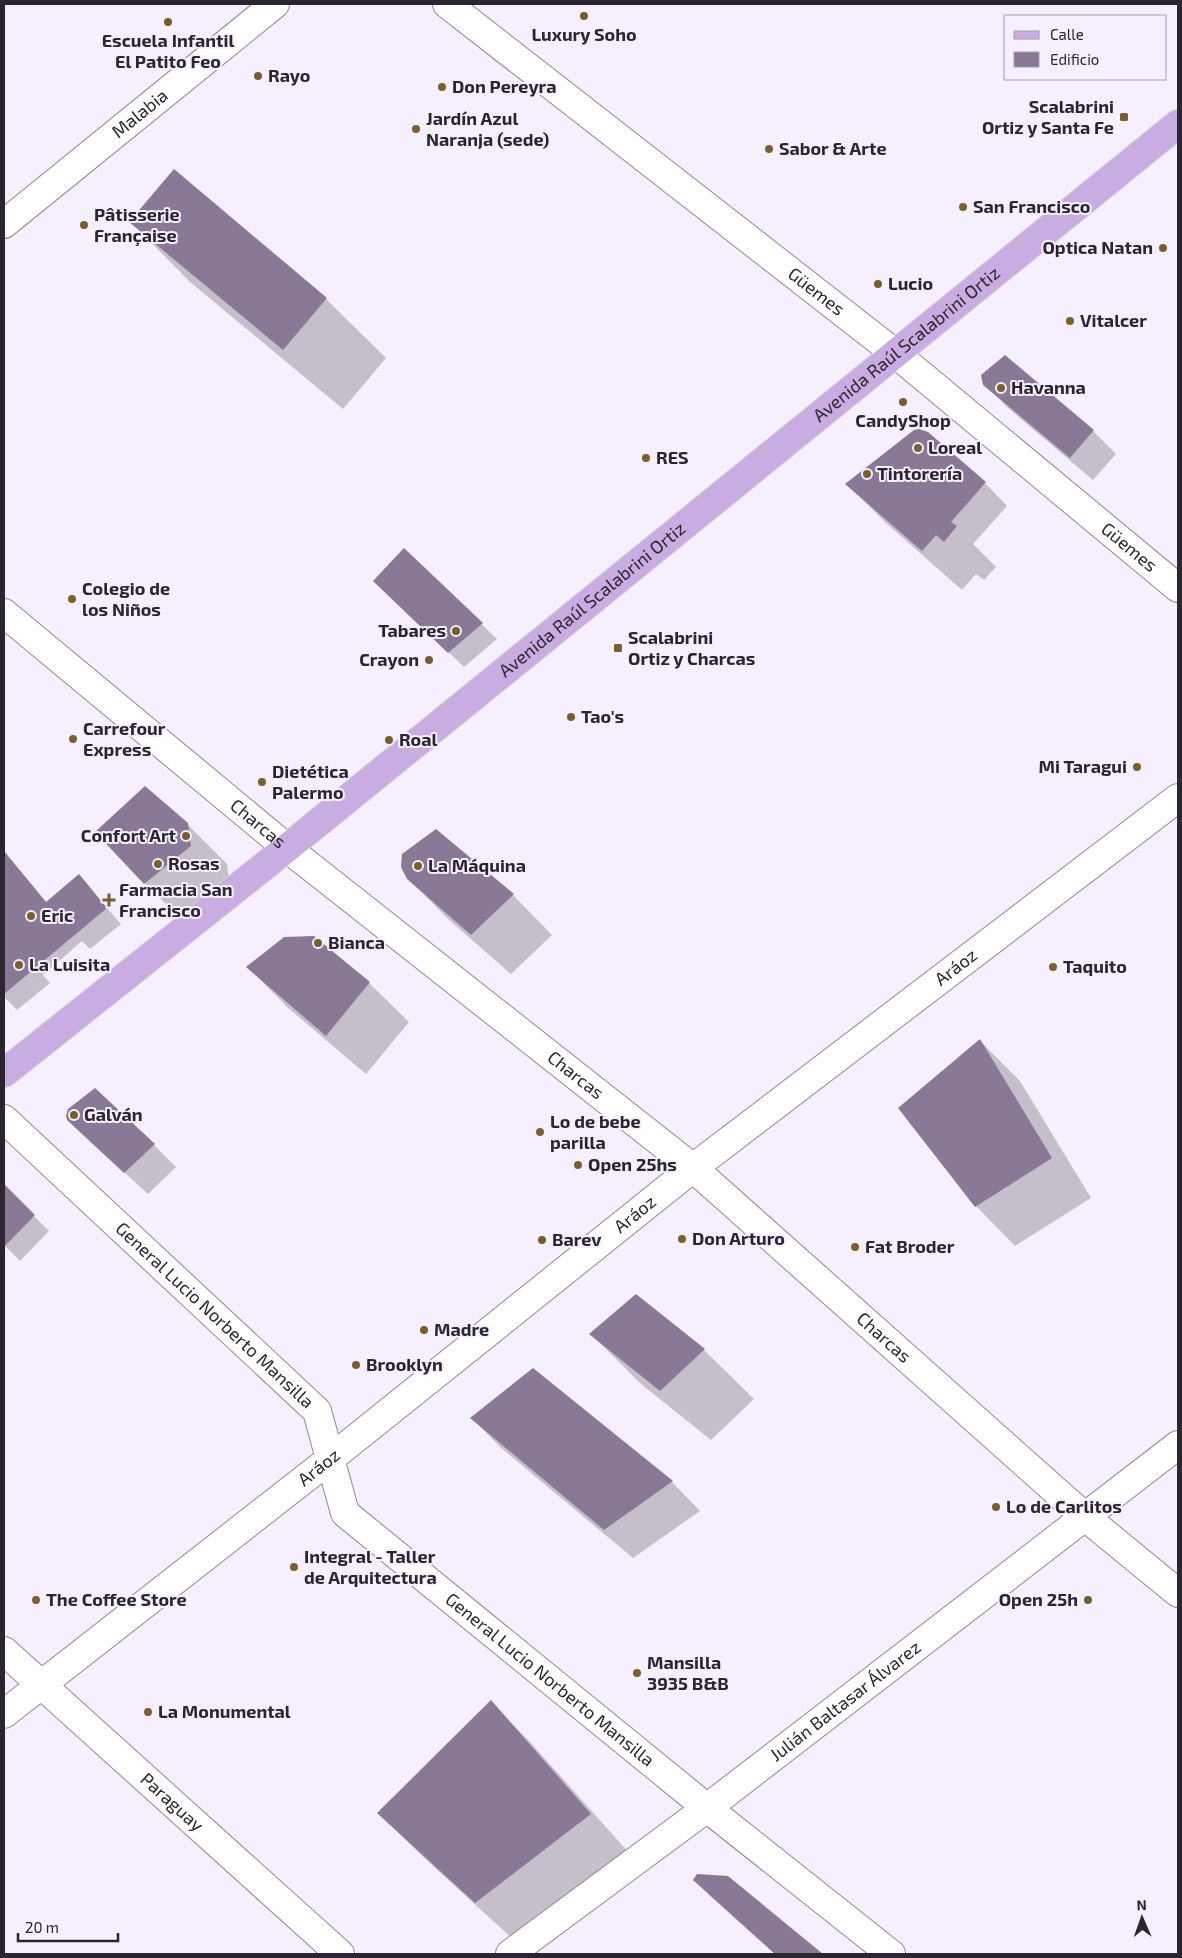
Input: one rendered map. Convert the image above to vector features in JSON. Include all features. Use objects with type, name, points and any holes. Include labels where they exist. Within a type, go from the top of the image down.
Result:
[{"type":"main road","name":"Avenida Raúl Scalabrini Ortiz","points":[[4,1073],[287,848],[1178,124]]},
{"type":"street","name":"Malabia","points":[[4,224],[276,4]]},
{"type":"street","name":"Güemes","points":[[447,4],[896,354],[1178,588]]},
{"type":"street","name":"Charcas","points":[[4,613],[287,848],[693,1168],[1084,1516],[1178,1593]]},
{"type":"street","name":"Aráoz","points":[[4,1714],[330,1459],[693,1168],[1178,798]]},
{"type":"street","name":"General Lucio Norberto Mansilla","points":[[4,1119],[317,1411],[345,1513],[707,1808],[892,1954]]},
{"type":"street","name":"Julián Baltasar Álvarez","points":[[510,1954],[707,1808],[1178,1445]]},
{"type":"street","name":"Paraguay","points":[[4,1651],[340,1954]]},
{"type":"building","points":[[174,169],[327,298],[283,350],[129,222]]},
{"type":"building","points":[[1005,355],[1094,430],[1070,458],[983,385],[981,375]]},
{"type":"building","points":[[919,429],[928,432],[986,482],[951,522],[957,526],[944,542],[936,535],[922,551],[845,484],[914,430]]},
{"type":"building","points":[[404,548],[483,623],[448,653],[373,581]]},
{"type":"building","points":[[145,786],[188,823],[191,846],[144,884],[95,832]]},
{"type":"building","points":[[436,829],[514,894],[471,935],[407,879],[401,867],[402,854]]},
{"type":"building","points":[[4,851],[46,902],[79,874],[107,908],[4,994]]},
{"type":"building","points":[[314,936],[370,982],[326,1036],[246,967],[284,937]]},
{"type":"building","points":[[980,1039],[1052,1158],[975,1207],[898,1108]]},
{"type":"building","points":[[95,1088],[155,1144],[124,1173],[67,1120],[68,1109]]},
{"type":"building","points":[[4,1184],[35,1215],[4,1247]]},
{"type":"building","points":[[636,1294],[705,1349],[660,1391],[589,1334]]},
{"type":"building","points":[[533,1368],[673,1481],[604,1530],[470,1418]]},
{"type":"building","points":[[491,1700],[591,1814],[475,1903],[377,1813]]},
{"type":"building","points":[[697,1874],[728,1876],[823,1954],[775,1954],[693,1880]]},
{"type":"place","name":"Luxury Soho","points":[[584,16]]},
{"type":"place","name":"Escuela Infantil El Patito Feo","points":[[168,22]]},
{"type":"place","name":"Rayo","points":[[258,76]]},
{"type":"place","name":"Don Pereyra","points":[[442,87]]},
{"type":"place","name":"Scalabrini Ortiz y Santa Fe","points":[[1124,117]]},
{"type":"place","name":"Jardín Azul Naranja (sede)","points":[[416,129]]},
{"type":"place","name":"Sabor & Arte","points":[[769,149]]},
{"type":"place","name":"San Francisco","points":[[963,207]]},
{"type":"place","name":"Pâtisserie Française","points":[[84,225]]},
{"type":"place","name":"Optica Natan","points":[[1163,248]]},
{"type":"place","name":"Lucio","points":[[878,284]]},
{"type":"place","name":"Vitalcer","points":[[1070,321]]},
{"type":"place","name":"Havanna","points":[[1001,388]]},
{"type":"place","name":"CandyShop","points":[[903,402]]},
{"type":"place","name":"Loreal","points":[[918,448]]},
{"type":"place","name":"RES","points":[[646,458]]},
{"type":"place","name":"Tintorería","points":[[867,474]]},
{"type":"place","name":"Colegio de los Niños","points":[[72,599]]},
{"type":"place","name":"Tabares","points":[[456,631]]},
{"type":"place","name":"Scalabrini Ortiz y Charcas","points":[[618,648]]},
{"type":"place","name":"Crayon","points":[[429,660]]},
{"type":"place","name":"Tao's","points":[[571,717]]},
{"type":"place","name":"Carrefour Express","points":[[73,739]]},
{"type":"place","name":"Roal","points":[[389,740]]},
{"type":"place","name":"Mi Taragui","points":[[1137,767]]},
{"type":"place","name":"Dietética Palermo","points":[[262,782]]},
{"type":"place","name":"Confort Art","points":[[186,836]]},
{"type":"place","name":"Rosas","points":[[158,864]]},
{"type":"place","name":"La Máquina","points":[[418,866]]},
{"type":"place","name":"Farmacia San Francisco","points":[[109,900]]},
{"type":"place","name":"Eric","points":[[31,916]]},
{"type":"place","name":"Bianca","points":[[318,943]]},
{"type":"place","name":"La Luisita","points":[[19,965]]},
{"type":"place","name":"Taquito","points":[[1053,967]]},
{"type":"place","name":"Galván","points":[[74,1115]]},
{"type":"place","name":"Lo de bebe parilla","points":[[540,1132]]},
{"type":"place","name":"Open 25hs","points":[[578,1165]]},
{"type":"place","name":"Don Arturo","points":[[682,1239]]},
{"type":"place","name":"Barev","points":[[542,1240]]},
{"type":"place","name":"Fat Broder","points":[[855,1247]]},
{"type":"place","name":"Madre","points":[[424,1330]]},
{"type":"place","name":"Brooklyn","points":[[356,1365]]},
{"type":"place","name":"Lo de Carlitos","points":[[996,1507]]},
{"type":"place","name":"Integral - Taller de Arquitectura","points":[[294,1567]]},
{"type":"place","name":"The Coffee Store","points":[[36,1600]]},
{"type":"place","name":"Open 25h","points":[[1088,1600]]},
{"type":"place","name":"Mansilla 3935 B&B","points":[[637,1673]]},
{"type":"place","name":"La Monumental","points":[[148,1712]]}]
